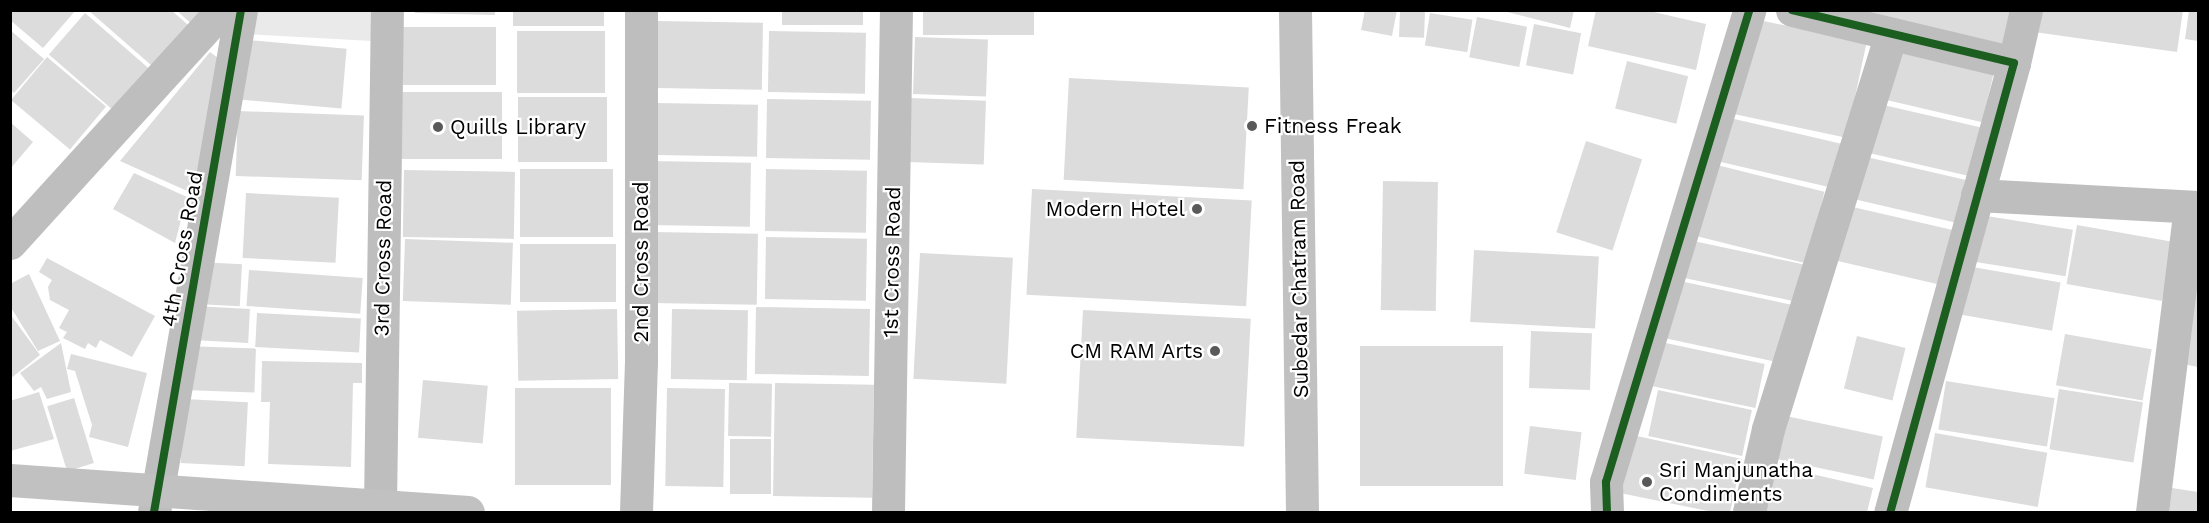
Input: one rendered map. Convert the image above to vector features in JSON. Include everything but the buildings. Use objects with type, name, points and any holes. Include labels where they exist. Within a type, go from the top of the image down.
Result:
[{"type":"main road","name":"Subedar Chatram Road","points":[[1295,10],[1302,513]]},
{"type":"main road","points":[[10,480],[156,503],[380,506],[468,513]]},
{"type":"street","points":[[10,243],[222,10]]},
{"type":"street","name":"4th Cross Road","points":[[156,503],[241,10]]},
{"type":"street","name":"3rd Cross Road","points":[[380,506],[387,10]]},
{"type":"street","name":"2nd Cross Road","points":[[636,513],[641,362],[641,10]]},
{"type":"street","name":"1st Cross Road","points":[[888,513],[896,10]]},
{"type":"street","points":[[1607,513],[1606,482],[1749,10]]},
{"type":"street","points":[[1792,10],[2014,63]]},
{"type":"street","points":[[1890,513],[2014,63],[2026,10]]},
{"type":"street","points":[[1749,513],[1780,389],[1891,34]]},
{"type":"street","points":[[1977,195],[2194,207],[2152,513]]},
{"type":"shaded area","points":[[246,11],[372,11],[372,41],[244,34]]},
{"type":"cycle path","points":[[154,512],[241,10]]},
{"type":"cycle path","points":[[1607,512],[1606,482],[1749,10]]},
{"type":"cycle path","points":[[1792,10],[2014,63],[1890,512]]},
{"type":"place","name":"Fitness Freak","points":[[1252,126]]},
{"type":"place","name":"Quills Library","points":[[438,127]]},
{"type":"place","name":"Modern Hotel","points":[[1197,209]]},
{"type":"place","name":"CM RAM Arts","points":[[1215,351]]},
{"type":"place","name":"Sri Manjunatha Condiments","points":[[1647,482]]}]
